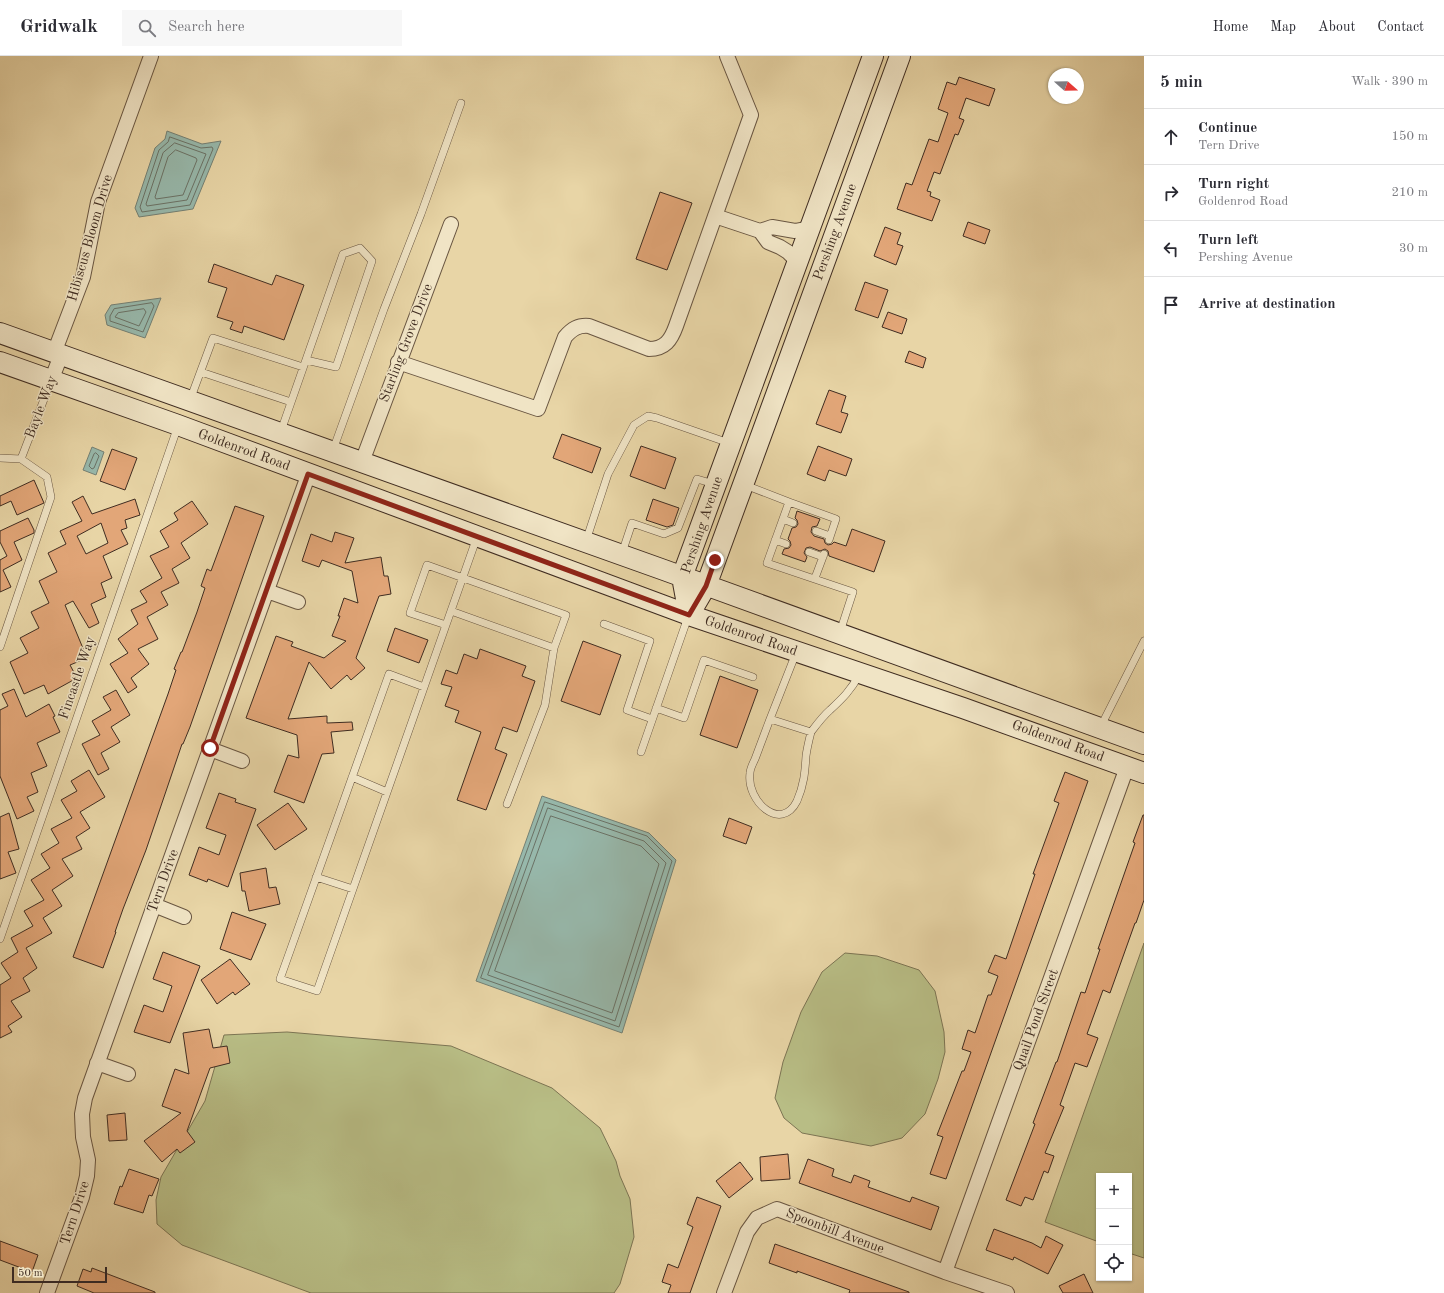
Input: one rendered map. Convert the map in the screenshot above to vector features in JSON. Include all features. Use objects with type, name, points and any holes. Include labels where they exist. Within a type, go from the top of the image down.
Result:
[{"type":"main road","name":"Pershing Avenue","points":[[689,615],[682,577],[873,56]]},
{"type":"main road","name":"Pershing Avenue","points":[[689,615],[706,586],[900,56]]},
{"type":"main road","name":"Goldenrod Road","points":[[0,333],[1144,744]]},
{"type":"main road","name":"Goldenrod Road","points":[[0,362],[178,425],[689,615],[1021,728],[1138,766]]},
{"type":"main road","points":[[895,685],[933,685],[1079,737],[1100,728]]},
{"type":"street","name":"Hibiscus Bloom Drive","points":[[57,354],[83,277],[98,202],[151,56]]},
{"type":"street","points":[[398,362],[538,409],[565,337],[571,330],[582,326],[589,326],[649,349],[656,349],[663,346],[668,341],[676,326],[751,115],[727,56]]},
{"type":"street","points":[[715,216],[760,231],[768,242],[780,246],[798,262]]},
{"type":"street","name":"Starling Grove Drive","points":[[362,462],[398,362],[451,224]]},
{"type":"street","points":[[760,231],[772,227],[795,231],[810,228]]},
{"type":"street","name":"Bayle Way","points":[[51,380],[57,354]]},
{"type":"street","name":"Tern Drive","points":[[47,1293],[82,1197],[87,1176],[88,1160],[83,1137],[82,1114],[85,1098],[308,474]]},
{"type":"street","points":[[266,591],[298,602]]},
{"type":"street","points":[[210,748],[242,761]]},
{"type":"street","name":"Quail Pond Street","points":[[945,1272],[1138,766]]},
{"type":"street","points":[[154,905],[184,917]]},
{"type":"street","points":[[97,1063],[128,1074]]},
{"type":"street","name":"Spoonbill Avenue","points":[[724,1293],[747,1232],[757,1218],[777,1209],[945,1272],[1007,1293]]},
{"type":"lane","points":[[332,452],[461,103]]},
{"type":"lane","points":[[281,434],[306,360],[343,254],[360,248],[372,261],[336,367],[306,360]]},
{"type":"lane","points":[[190,401],[213,338],[304,367]]},
{"type":"lane","points":[[201,372],[292,402]]},
{"type":"lane","name":"Bayle Way","points":[[21,459],[51,380]]},
{"type":"lane","points":[[586,543],[608,474],[634,425],[648,416],[731,444]]},
{"type":"lane","name":"Fincastle Way","points":[[0,939],[178,425]]},
{"type":"lane","points":[[0,458],[21,459],[47,477],[51,496],[0,647]]},
{"type":"lane","points":[[621,555],[632,523],[664,534],[678,528],[697,479],[716,485]]},
{"type":"lane","points":[[743,484],[836,519],[829,538],[816,531]]},
{"type":"lane","points":[[789,502],[767,563],[853,592],[839,634]]},
{"type":"lane","points":[[783,520],[793,523]]},
{"type":"lane","points":[[424,687],[389,674],[280,979],[317,991],[477,537]]},
{"type":"lane","points":[[775,540],[786,544]]},
{"type":"lane","points":[[809,552],[823,555],[815,578]]},
{"type":"lane","points":[[446,625],[410,613],[427,565],[566,615],[554,648],[545,705],[507,804]]},
{"type":"lane","points":[[451,611],[554,648]]},
{"type":"lane","points":[[641,752],[689,615]]},
{"type":"lane","points":[[604,624],[650,642],[627,710],[652,719]]},
{"type":"lane","points":[[1100,728],[1144,641]]},
{"type":"lane","points":[[797,651],[750,773],[750,786],[755,799],[768,811],[782,814],[790,811],[797,800],[805,775],[806,754],[811,732],[829,711],[847,694],[860,673]]},
{"type":"lane","points":[[656,708],[684,718],[704,660],[753,677]]},
{"type":"lane","points":[[770,719],[811,732]]},
{"type":"lane","points":[[352,777],[387,792]]},
{"type":"lane","points":[[316,877],[353,889]]},
{"type":"green space","points":[[1144,943],[1144,1258],[1132,1254],[1132,1173],[1096,1173],[1096,1241],[1045,1222]]},
{"type":"green space","points":[[845,953],[877,956],[919,970],[935,991],[944,1032],[945,1052],[938,1079],[925,1114],[902,1138],[871,1146],[802,1133],[784,1118],[775,1098],[783,1062],[801,1012],[822,972]]},
{"type":"green space","points":[[287,1032],[451,1046],[552,1088],[600,1128],[616,1161],[620,1176],[630,1199],[634,1237],[620,1284],[614,1293],[311,1293],[182,1245],[157,1224],[156,1200],[161,1177],[205,1101],[224,1035]]},
{"type":"water","points":[[167,131],[202,144],[221,141],[193,209],[139,217],[135,208],[155,148],[165,139]]},
{"type":"water","points":[[161,298],[145,338],[107,325],[105,315],[111,305]]},
{"type":"water","points":[[92,447],[104,452],[96,475],[83,470]]},
{"type":"water","points":[[542,796],[649,833],[676,860],[622,1033],[476,981]]},
{"type":"building","points":[[959,77],[995,89],[989,106],[966,98],[959,118],[964,120],[958,135],[955,134],[940,174],[934,172],[927,191],[931,192],[930,196],[940,200],[932,221],[897,209],[906,183],[912,185],[929,139],[938,142],[948,113],[938,109],[947,82],[956,85]]},
{"type":"building","points":[[660,192],[692,203],[667,270],[636,259]]},
{"type":"building","points":[[968,222],[990,230],[985,244],[963,236]]},
{"type":"building","points":[[885,227],[901,233],[897,244],[903,246],[896,265],[874,256]]},
{"type":"building","points":[[214,264],[272,285],[276,275],[304,285],[284,340],[244,326],[242,333],[230,329],[233,322],[217,317],[227,288],[208,282]]},
{"type":"building","points":[[865,282],[888,290],[878,318],[855,310]]},
{"type":"building","points":[[888,312],[907,319],[902,334],[882,327]]},
{"type":"building","points":[[909,351],[926,358],[923,368],[905,362]]},
{"type":"building","points":[[829,390],[846,396],[841,412],[848,414],[841,433],[816,424]]},
{"type":"building","points":[[562,434],[601,448],[592,473],[553,458]]},
{"type":"building","points":[[641,446],[676,458],[665,489],[630,476]]},
{"type":"building","points":[[818,446],[852,459],[846,476],[829,470],[825,481],[807,474]]},
{"type":"building","points":[[112,449],[137,458],[125,490],[100,481]]},
{"type":"building","points":[[34,480],[44,503],[17,515],[11,501],[0,506],[0,496]]},
{"type":"building","points":[[83,496],[92,514],[135,499],[140,515],[125,520],[127,528],[121,530],[128,544],[103,556],[112,578],[101,583],[106,597],[91,604],[99,623],[89,628],[73,601],[65,605],[87,658],[70,665],[77,678],[48,694],[44,685],[24,694],[10,662],[28,653],[20,638],[39,628],[31,612],[49,603],[39,581],[57,572],[48,553],[66,544],[60,531],[82,521],[72,502]],"holes":[[[101,523],[108,543],[86,554],[77,536]]]},
{"type":"building","points":[[653,499],[679,508],[673,525],[667,527],[646,520]]},
{"type":"building","points":[[192,501],[208,524],[181,543],[190,558],[172,569],[179,583],[161,592],[168,605],[147,617],[158,639],[138,649],[149,664],[131,678],[137,687],[128,693],[110,664],[128,653],[118,639],[138,624],[131,610],[147,602],[140,591],[162,578],[150,556],[169,547],[160,531],[178,520],[174,513]]},
{"type":"building","points":[[235,506],[264,516],[103,968],[73,957],[168,694],[176,670],[174,669],[197,612],[205,588],[201,586],[207,569],[211,571]]},
{"type":"building","points":[[797,511],[820,519],[817,526],[812,527],[811,532],[814,536],[824,539],[825,543],[828,545],[834,542],[846,546],[852,529],[885,541],[874,572],[829,556],[828,551],[825,549],[820,551],[810,547],[806,548],[804,553],[807,557],[805,562],[782,554],[784,549],[789,548],[791,545],[788,539],[792,528],[796,527],[798,524],[795,518]]},
{"type":"building","points":[[28,518],[34,533],[14,542],[22,560],[3,570],[11,587],[0,592],[0,560],[7,556],[0,542],[0,531]]},
{"type":"building","points":[[335,532],[354,538],[345,563],[381,557],[384,576],[388,576],[391,594],[379,596],[356,658],[365,668],[351,680],[347,675],[331,689],[309,662],[288,719],[327,716],[327,723],[352,722],[353,730],[331,732],[334,753],[322,754],[304,803],[274,792],[288,755],[299,758],[297,735],[246,718],[276,636],[293,642],[291,646],[324,658],[346,641],[332,636],[340,616],[338,616],[344,598],[358,603],[352,571],[322,560],[319,567],[302,561],[311,534],[332,542]]},
{"type":"building","points":[[395,628],[428,640],[419,663],[387,651]]},
{"type":"building","points":[[583,641],[621,655],[600,715],[561,701]]},
{"type":"building","points":[[480,649],[526,666],[522,676],[535,681],[517,732],[503,727],[495,749],[507,754],[486,810],[457,800],[481,732],[455,722],[459,711],[445,706],[452,687],[441,684],[446,670],[457,674],[464,654],[477,659]]},
{"type":"building","points":[[720,676],[758,690],[737,748],[700,735]]},
{"type":"building","points":[[14,689],[26,717],[49,704],[60,732],[37,743],[47,766],[31,773],[38,792],[27,797],[34,811],[17,819],[0,776],[0,710],[8,706],[2,694]]},
{"type":"building","points":[[116,690],[130,715],[111,727],[120,742],[101,753],[109,769],[98,775],[82,744],[100,735],[92,721],[111,710],[103,697]]},
{"type":"building","points":[[89,770],[105,797],[80,812],[90,828],[76,837],[82,849],[62,859],[73,876],[52,890],[62,906],[43,918],[52,933],[26,948],[37,968],[23,978],[30,991],[11,1001],[22,1017],[8,1026],[12,1032],[0,1038],[0,985],[11,978],[1,963],[18,952],[11,938],[33,926],[24,911],[44,900],[31,880],[50,868],[41,854],[59,843],[51,829],[72,818],[61,800],[77,791],[71,781]]},
{"type":"building","points":[[1065,772],[1088,781],[946,1179],[930,1174],[943,1137],[937,1135],[971,1052],[962,1049],[968,1030],[975,1033],[988,995],[991,995],[998,976],[988,972],[995,955],[1006,959],[1035,874],[1033,874],[1059,803],[1054,801]]},
{"type":"building","points":[[219,793],[236,799],[235,802],[256,809],[228,887],[208,879],[207,882],[189,875],[199,847],[219,855],[226,835],[206,828]]},
{"type":"building","points":[[288,803],[307,829],[275,850],[257,825]]},
{"type":"building","points":[[9,813],[19,849],[8,852],[16,873],[0,879],[0,817]]},
{"type":"building","points":[[1143,815],[1144,900],[1110,993],[1103,990],[1087,1034],[1098,1038],[1087,1067],[1075,1063],[1060,1105],[1064,1107],[1045,1153],[1054,1156],[1048,1173],[1044,1171],[1033,1200],[1025,1197],[1021,1206],[1006,1200],[1035,1124],[1033,1123],[1057,1062],[1081,992],[1085,993],[1100,949],[1098,949],[1135,843],[1133,842]]},
{"type":"building","points":[[729,818],[752,827],[746,844],[723,836]]},
{"type":"building","points":[[266,868],[269,888],[276,887],[280,904],[249,911],[245,891],[242,891],[240,873]]},
{"type":"building","points":[[232,912],[266,924],[251,960],[220,949]]},
{"type":"building","points":[[163,952],[200,966],[170,1043],[134,1032],[144,1005],[163,1012],[172,986],[153,979]]},
{"type":"building","points":[[230,959],[250,984],[235,995],[233,992],[217,1004],[201,980]]},
{"type":"building","points":[[209,1029],[213,1048],[227,1046],[230,1063],[210,1068],[187,1131],[195,1142],[180,1153],[177,1149],[162,1162],[144,1141],[181,1113],[162,1106],[175,1069],[189,1074],[183,1033]]},
{"type":"building","points":[[125,1113],[127,1140],[109,1141],[107,1115]]},
{"type":"building","points":[[788,1154],[790,1179],[761,1181],[760,1157]]},
{"type":"building","points":[[808,1159],[834,1169],[832,1176],[851,1183],[854,1175],[870,1181],[868,1187],[910,1202],[912,1197],[939,1207],[931,1230],[799,1183]]},
{"type":"building","points":[[740,1162],[753,1179],[729,1198],[716,1181]]},
{"type":"building","points":[[129,1169],[159,1179],[152,1196],[149,1195],[143,1213],[114,1204],[120,1186],[122,1187]]},
{"type":"building","points":[[697,1197],[721,1206],[690,1293],[668,1293],[671,1285],[662,1282],[668,1264],[678,1268],[693,1227],[687,1224]]},
{"type":"building","points":[[994,1229],[1032,1243],[1041,1248],[1046,1236],[1063,1245],[1048,1274],[1014,1257],[1013,1260],[986,1250]]},
{"type":"building","points":[[0,1241],[38,1255],[32,1272],[0,1260]]},
{"type":"building","points":[[775,1244],[909,1293],[849,1293],[850,1290],[797,1271],[797,1273],[769,1263]]},
{"type":"building","points":[[92,1268],[155,1293],[94,1293],[77,1286],[83,1269],[91,1272]]},
{"type":"building","points":[[1084,1274],[1093,1293],[1063,1293],[1059,1286]]},
{"type":"route","points":[[210,748],[308,474],[689,615],[706,586],[715,560]]}]
